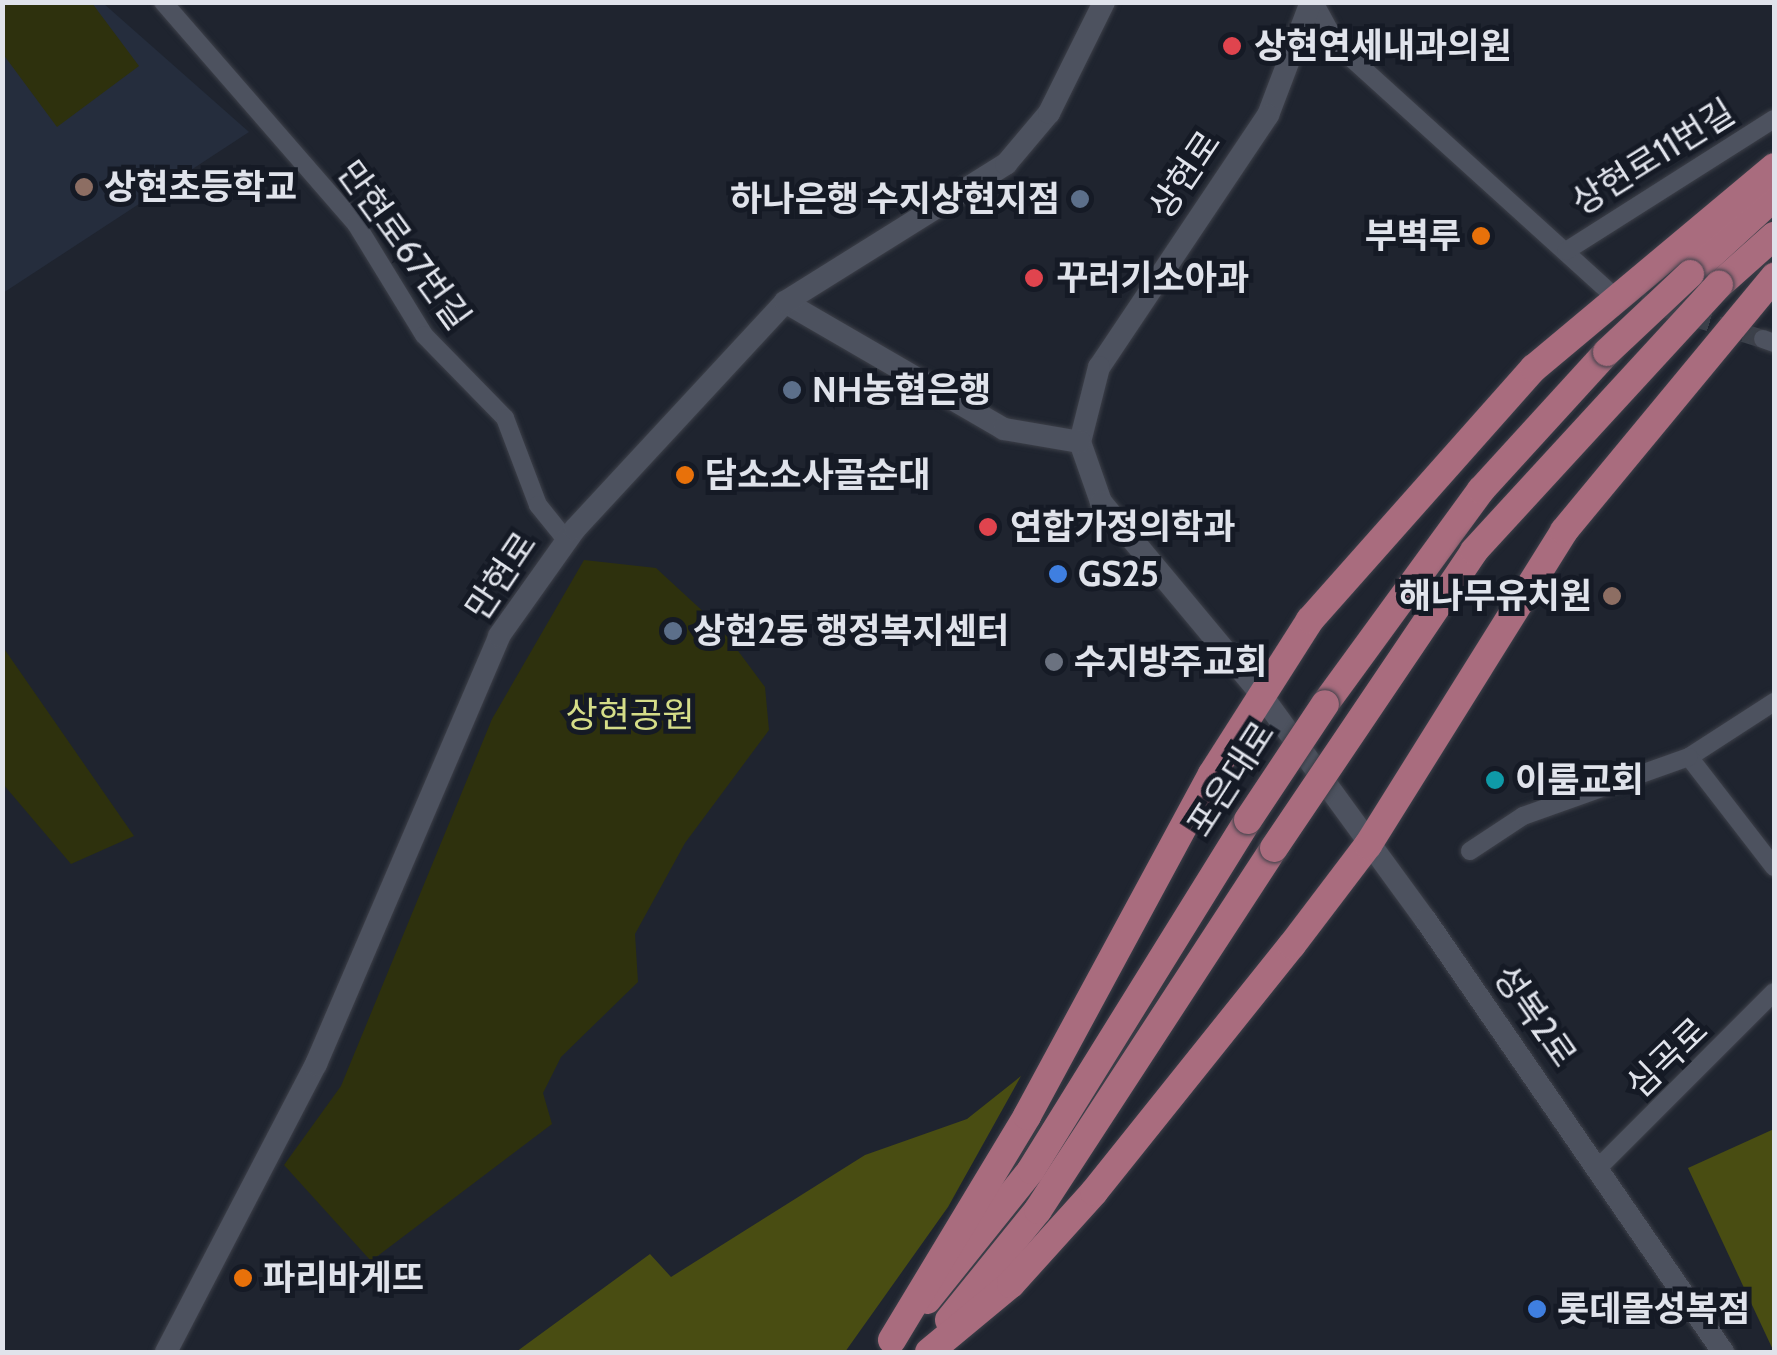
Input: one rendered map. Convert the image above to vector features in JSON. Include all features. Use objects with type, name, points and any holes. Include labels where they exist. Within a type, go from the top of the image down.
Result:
[{"type":"main road","points":[[887,1346],[1028,1116],[1260,693],[1455,447],[1629,279],[1774,166]]},
{"type":"main road","name":"포은대로","points":[[887,1346],[1031,1170],[1248,820],[1481,490],[1690,274],[1774,196]]},
{"type":"main road","name":"포은대로","points":[[926,1352],[1038,1210],[1350,729],[1474,551],[1718,285],[1774,236]]},
{"type":"main road","points":[[926,1352],[1011,1284],[1094,1192],[1368,845],[1564,531],[1733,317],[1774,277]]},
{"type":"street","name":"만현로67번길","points":[[163,2],[356,224],[424,335],[505,418],[538,504],[567,541]]},
{"type":"street","name":"만현로","points":[[166,1352],[324,1047],[500,636],[567,541],[785,302],[1006,164],[1058,99],[1104,2]]},
{"type":"street","points":[[1312,2],[1338,46],[1566,251],[1629,279]]},
{"type":"street","name":"상현로","points":[[1080,442],[1098,367],[1268,115],[1312,2]]},
{"type":"street","name":"상현로11번길","points":[[1566,251],[1774,119]]},
{"type":"street","points":[[785,302],[1004,429],[1080,442],[1102,502],[1138,554],[1260,693]]},
{"type":"street","name":"성복2로","points":[[1260,693],[1279,726],[1600,1166],[1723,1352]]},
{"type":"street","points":[[1470,851],[1523,816],[1689,757],[1774,702]]},
{"type":"street","points":[[1689,757],[1774,867]]},
{"type":"street","name":"심곡로","points":[[1600,1166],[1774,992]]},
{"type":"shaded area","name":"상현초등학교","points":[[3,3],[103,3],[249,132],[3,293]]},
{"type":"green space","points":[[3,2],[92,3],[139,66],[57,127],[3,54]]},
{"type":"green space","name":"상현공원","points":[[584,560],[656,568],[721,628],[765,687],[769,730],[685,843],[635,934],[638,982],[561,1057],[543,1093],[552,1124],[371,1261],[284,1165],[341,1086],[492,719]]},
{"type":"green space","points":[[2,647],[134,836],[71,864],[3,784]]},
{"type":"green space","points":[[1021,1076],[948,1207],[845,1352],[516,1352],[650,1254],[671,1277],[865,1155],[967,1119]]},
{"type":"green space","points":[[1774,1129],[1774,1352],[1688,1168]]},
{"type":"tunnel","points":[[1615,293],[1763,339]]},
{"type":"place","name":"상현연세내과의원","points":[[1232,46]]},
{"type":"place","name":"상현초등학교","points":[[84,187]]},
{"type":"place","name":"하나은행 수지상현지점","points":[[1080,199]]},
{"type":"place","name":"부벽루","points":[[1481,236]]},
{"type":"place","name":"꾸러기소아과","points":[[1034,278]]},
{"type":"place","name":"NH농협은행","points":[[792,390]]},
{"type":"place","name":"담소소사골순대","points":[[685,475]]},
{"type":"place","name":"연합가정의학과","points":[[988,527]]},
{"type":"place","name":"GS25","points":[[1058,574]]},
{"type":"place","name":"해나무유치원","points":[[1612,596]]},
{"type":"place","name":"상현2동 행정복지센터","points":[[673,631]]},
{"type":"place","name":"수지방주교회","points":[[1054,662]]},
{"type":"place","name":"이룸교회","points":[[1495,780]]},
{"type":"place","name":"파리바게뜨","points":[[243,1278]]},
{"type":"place","name":"롯데몰성복점","points":[[1537,1309]]}]
